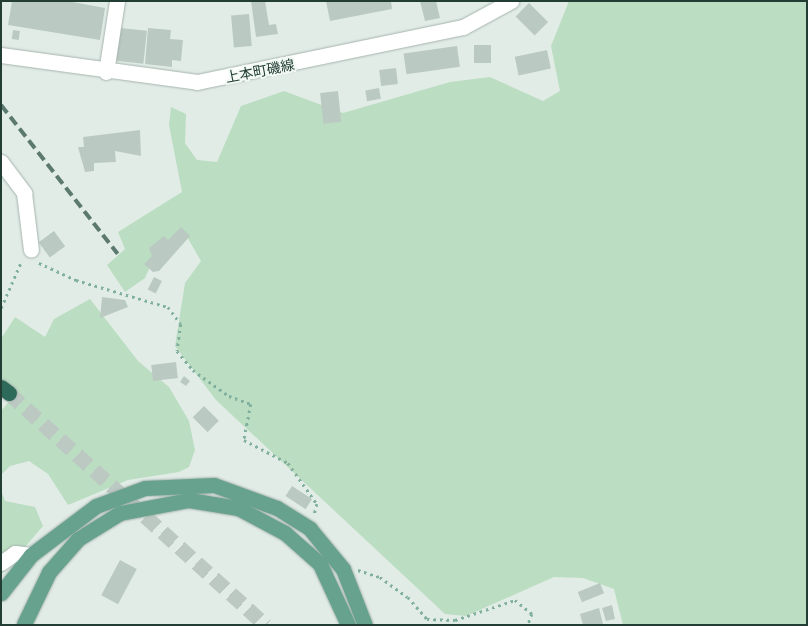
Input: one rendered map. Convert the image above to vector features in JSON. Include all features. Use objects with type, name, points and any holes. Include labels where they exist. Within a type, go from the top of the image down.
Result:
[{"type":"main road","points":[[1,593],[31,556],[66,526],[118,496],[168,484],[214,485],[277,508],[310,529],[343,569],[365,625]]},
{"type":"main road","points":[[24,624],[49,572],[78,539],[120,513],[189,500],[238,508],[285,532],[320,564],[348,625]]},
{"type":"street","points":[[106,72],[117,1]]},
{"type":"street","name":"上本町磯線","points":[[1,56],[178,82],[222,78],[463,27],[510,1]]},
{"type":"street","points":[[1,162],[24,193],[31,250]]},
{"type":"street","points":[[1,562],[15,553],[31,556]]},
{"type":"path","points":[[1,308],[24,254],[31,250],[40,265],[168,307],[181,324],[177,352],[193,370],[229,396],[251,404],[244,440],[288,463],[317,504],[312,522]]},
{"type":"path","points":[[352,569],[380,578],[408,598],[427,619],[455,620],[515,600],[532,614],[528,625]]},
{"type":"green space","points":[[569,1],[807,1],[807,625],[623,625],[614,589],[583,578],[554,577],[466,616],[445,614],[216,400],[175,346],[185,283],[201,261],[183,230],[153,260],[145,278],[125,292],[107,265],[125,249],[118,232],[182,192],[169,125],[171,107],[186,114],[185,143],[197,160],[217,162],[241,106],[284,91],[343,113],[450,82],[490,77],[543,101],[560,91],[551,46]]},
{"type":"green space","points":[[90,299],[138,361],[169,387],[189,421],[195,450],[189,467],[179,472],[128,480],[68,505],[48,474],[29,461],[10,466],[1,475],[1,411],[12,398],[1,385],[1,339],[15,317],[45,337],[54,319]]},
{"type":"green space","points":[[1,490],[5,501],[35,507],[43,526],[1,575]]},
{"type":"building","points":[[12,1],[67,1],[105,8],[100,40],[8,25]]},
{"type":"building","points":[[251,1],[265,1],[269,25],[276,24],[278,34],[256,37]]},
{"type":"building","points":[[326,1],[391,1],[392,9],[330,21]]},
{"type":"building","points":[[420,1],[436,1],[440,18],[425,21]]},
{"type":"building","points":[[529,3],[548,22],[535,36],[516,16]]},
{"type":"building","points":[[249,14],[252,46],[234,47],[231,16]]},
{"type":"building","points":[[120,28],[147,31],[143,64],[117,61]]},
{"type":"building","points":[[148,28],[171,30],[170,39],[183,40],[181,61],[172,60],[172,67],[145,64]]},
{"type":"building","points":[[13,30],[20,31],[19,40],[12,39]]},
{"type":"building","points":[[474,45],[491,45],[491,63],[474,63]]},
{"type":"building","points":[[457,46],[460,67],[406,74],[404,54]]},
{"type":"building","points":[[547,50],[551,69],[519,75],[515,57]]},
{"type":"building","points":[[396,68],[398,84],[381,86],[379,70]]},
{"type":"building","points":[[379,88],[381,99],[367,101],[365,90]]},
{"type":"building","points":[[338,91],[341,122],[323,124],[320,93]]},
{"type":"building","points":[[140,130],[141,156],[115,151],[116,162],[94,163],[94,171],[85,172],[78,147],[84,147],[83,137]]},
{"type":"building","points":[[181,227],[190,236],[159,271],[153,272],[144,264],[152,256],[149,248],[164,236],[168,240]]},
{"type":"building","points":[[54,231],[65,246],[50,258],[39,242]]},
{"type":"building","points":[[154,277],[162,281],[156,294],[148,289]]},
{"type":"building","points":[[102,297],[125,300],[128,307],[100,318]]},
{"type":"building","points":[[176,362],[178,378],[153,381],[151,365]]},
{"type":"building","points":[[184,376],[190,381],[186,386],[180,382]]},
{"type":"building","points":[[204,406],[219,421],[208,432],[193,417]]},
{"type":"building","points":[[292,486],[312,499],[306,509],[285,496]]},
{"type":"building","points":[[120,560],[137,569],[118,604],[101,595]]},
{"type":"building","points":[[600,583],[604,593],[582,602],[578,592]]},
{"type":"building","points":[[612,605],[615,619],[606,621],[602,608]]},
{"type":"building","points":[[599,608],[603,624],[583,625],[580,614]]},
{"type":"tunnel","points":[[9,393],[266,625]]},
{"type":"railway","points":[[1,105],[118,254]]}]
